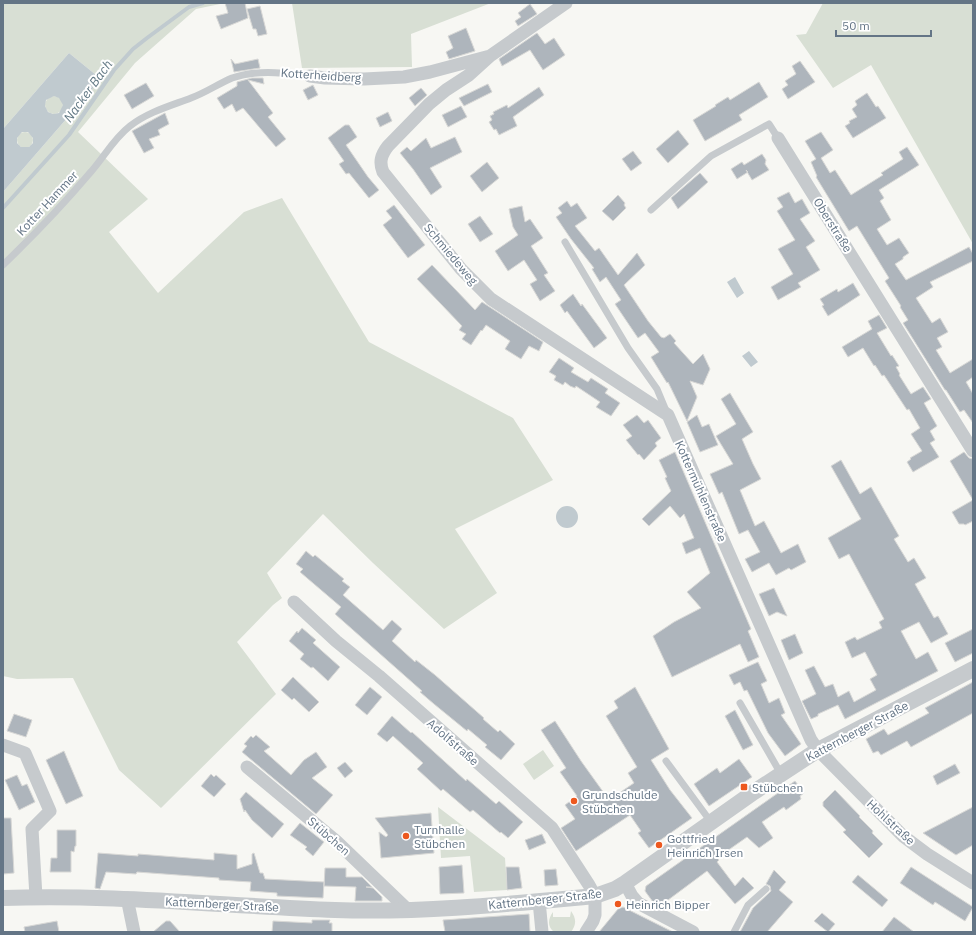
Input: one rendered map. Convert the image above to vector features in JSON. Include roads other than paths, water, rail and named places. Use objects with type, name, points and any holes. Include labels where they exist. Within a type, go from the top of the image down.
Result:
[{"type":"street","name":"Kotterheidberg","points":[[310,76],[364,79],[404,77],[430,72],[490,56],[566,3]]},
{"type":"street","name":"Schmiedeweg","points":[[490,56],[469,75],[446,90],[429,104],[388,146],[380,161],[383,172],[461,269],[491,298],[668,415]]},
{"type":"street","name":"Oberstraße","points":[[778,138],[973,451]]},
{"type":"street","name":"Kottermühlenstraße","points":[[668,415],[781,675],[811,740],[818,750]]},
{"type":"street","name":"Adolfstraße","points":[[294,602],[336,641],[379,676],[552,828],[595,896]]},
{"type":"street","name":"Katternberger Straße","points":[[3,898],[127,898],[337,910],[408,910],[595,896],[615,889],[625,883],[711,822],[818,750],[973,669]]},
{"type":"street","points":[[3,745],[25,753],[50,811],[32,830],[36,897]]},
{"type":"street","name":"Hohlstraße","points":[[818,750],[903,836],[927,854],[973,883]]},
{"type":"street","name":"Stübchen","points":[[247,767],[336,840],[408,910]]},
{"type":"street","points":[[625,883],[632,896],[638,903],[693,932]]},
{"type":"street","points":[[586,932],[595,915],[595,896]]},
{"type":"street","points":[[127,898],[134,932]]},
{"type":"street","points":[[539,901],[542,932]]},
{"type":"lane","name":"Kotterheidberg","points":[[105,154],[119,136],[143,117],[193,98],[232,79],[246,74],[260,72],[310,76]]},
{"type":"lane","name":"Oberstraße","points":[[651,210],[711,156],[769,124],[778,138]]},
{"type":"lane","name":"Kotter Hammer","points":[[3,265],[85,180],[105,154]]},
{"type":"lane","name":"Kottermühlenstraße","points":[[565,242],[628,348],[657,389],[668,415]]},
{"type":"lane","points":[[740,703],[781,774]]},
{"type":"lane","points":[[666,761],[711,822]]},
{"type":"lane","points":[[734,932],[748,905],[766,888]]},
{"type":"water","points":[[69,53],[101,79],[3,192],[3,129]],"holes":[[[54,96],[59,98],[63,105],[59,113],[53,114],[48,112],[45,106],[46,100]],[[22,132],[28,132],[33,138],[33,143],[29,147],[21,147],[17,143],[17,138]]]},
{"type":"water","points":[[735,277],[744,293],[737,298],[727,282]]},
{"type":"water","points":[[749,351],[758,362],[751,367],[742,356]]},
{"type":"water","points":[[567,506],[571,507],[577,513],[577,521],[571,527],[567,528],[563,527],[557,521],[556,517],[557,513],[563,507]]},
{"type":"waterway","name":"Nacker Bach","points":[[3,208],[69,135],[114,70],[133,49],[189,7],[203,3]]},
{"type":"place","name":"Stübchen","points":[[744,787]]},
{"type":"place","name":"Grundschulde Stübchen","points":[[574,801]]},
{"type":"place","name":"Turnhalle Stübchen","points":[[406,836]]},
{"type":"place","name":"Gottfried Heinrich Irsen","points":[[659,845]]},
{"type":"place","name":"Heinrich Bipper","points":[[618,904]]}]
